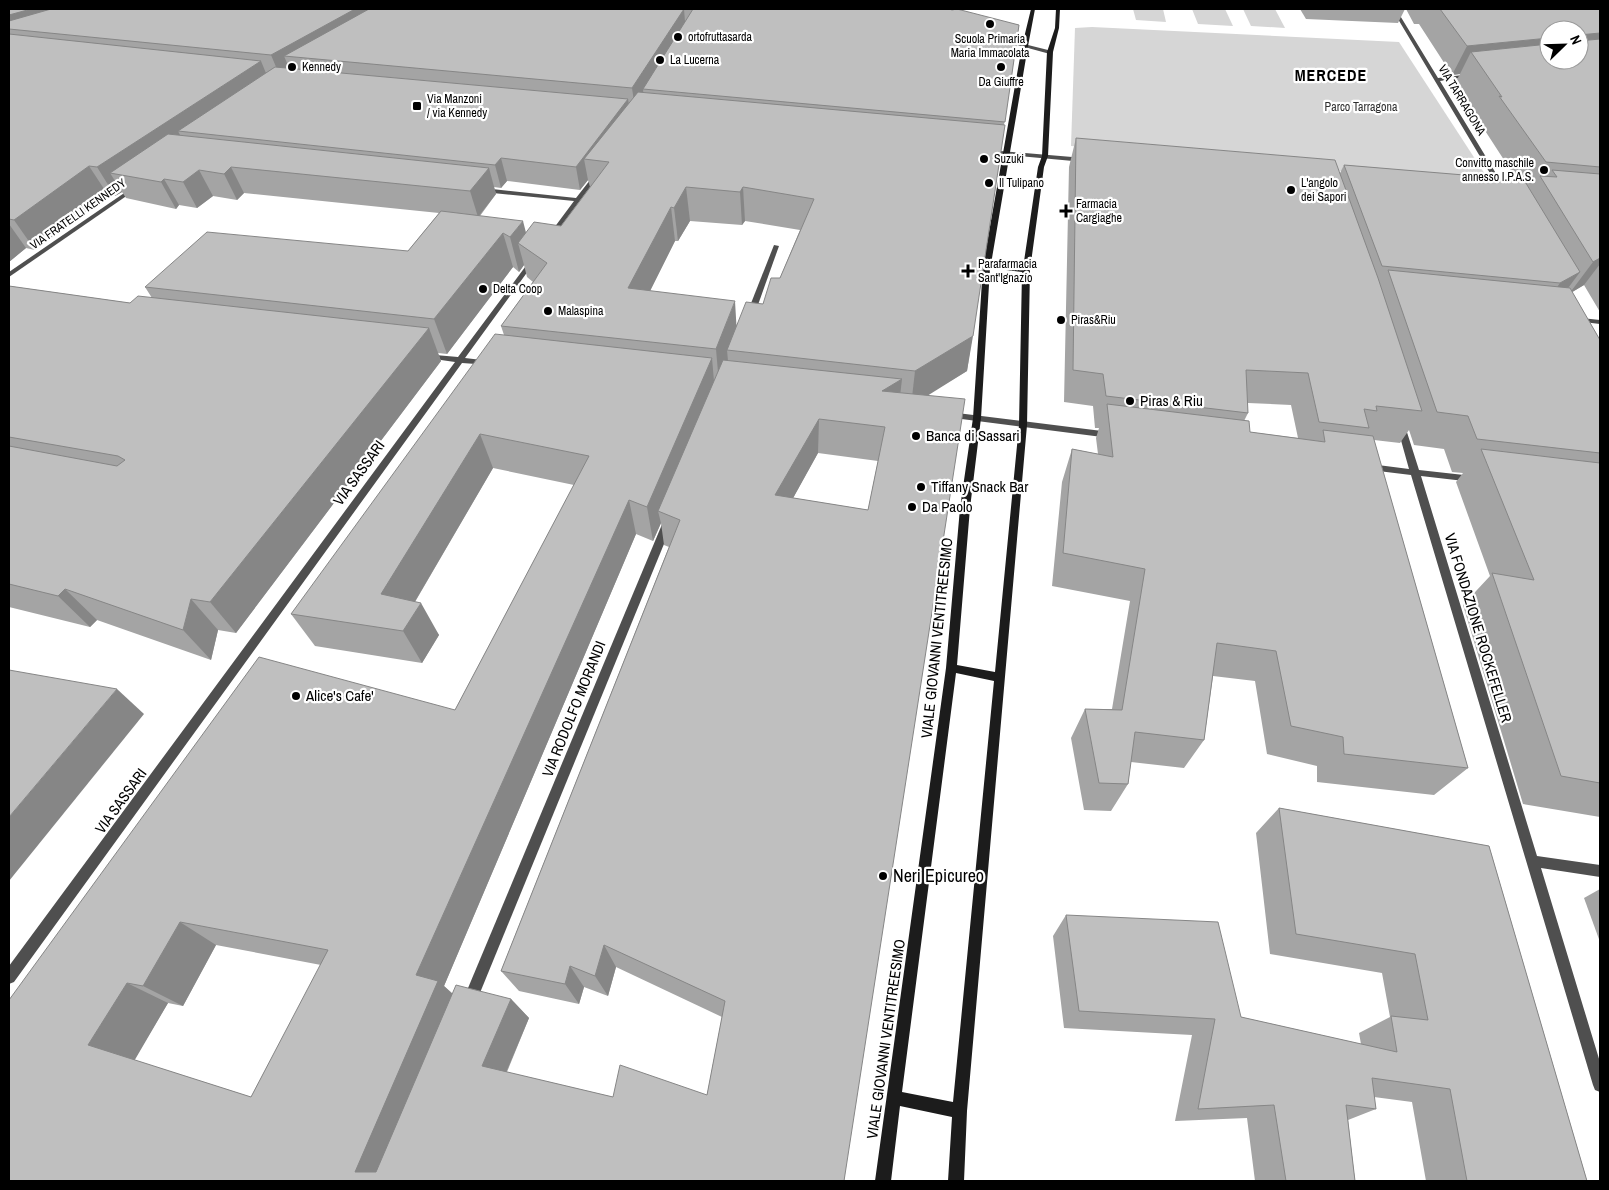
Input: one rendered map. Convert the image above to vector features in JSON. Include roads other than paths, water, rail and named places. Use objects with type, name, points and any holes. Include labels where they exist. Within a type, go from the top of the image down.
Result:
[{"type":"main road","name":"VIALE GIOVANNI VENTITREESIMO","points":[[883,1181],[951,668],[966,508],[977,418],[987,266],[1033,9]]},
{"type":"main road","points":[[956,1181],[960,1111],[1023,425],[1026,270],[1041,166],[1045,156],[1050,52],[1057,28],[1058,9]]},
{"type":"main road","points":[[987,266],[1026,270]]},
{"type":"main road","points":[[951,668],[1000,677]]},
{"type":"main road","points":[[893,1097],[960,1111]]},
{"type":"street","name":"VIA TARRAGONA","points":[[1394,9],[1506,196],[1498,195]]},
{"type":"street","points":[[998,39],[1050,52]]},
{"type":"street","points":[[1437,80],[1474,76]]},
{"type":"street","points":[[987,152],[1094,161]]},
{"type":"street","name":"VIA SASSARI","points":[[9,977],[459,360],[601,169]]},
{"type":"street","name":"VIA FRATELLI KENNEDY","points":[[9,275],[142,183]]},
{"type":"street","points":[[478,189],[578,200]]},
{"type":"street","points":[[746,325],[776,246]]},
{"type":"street","points":[[1575,319],[1600,322]]},
{"type":"street","points":[[420,355],[492,363]]},
{"type":"street","name":"VIA FONDAZIONE ROCKEFELLER","points":[[1398,413],[1600,1086]]},
{"type":"street","points":[[938,414],[1115,436]]},
{"type":"street","points":[[1357,465],[1484,481]]},
{"type":"street","name":"VIA RODOLFO MORANDI","points":[[464,1015],[674,508]]},
{"type":"street","points":[[1532,861],[1600,871]]},
{"type":"place","name":"Scuola Primaria Maria Immacolata","points":[[990,24]]},
{"type":"place","name":"ortofruttasarda","points":[[678,37]]},
{"type":"place","name":"La Lucerna","points":[[660,60]]},
{"type":"place","name":"Kennedy","points":[[292,67]]},
{"type":"place","name":"Da Giuffre","points":[[1001,67]]},
{"type":"place","name":"Via Manzoni / via Kennedy","points":[[417,106]]},
{"type":"place","name":"Suzuki","points":[[984,159]]},
{"type":"place","name":"Convitto maschile annesso I.P.A.S.","points":[[1544,170]]},
{"type":"place","name":"Il Tulipano","points":[[989,183]]},
{"type":"place","name":"L'angolo dei Sapori","points":[[1291,190]]},
{"type":"place","name":"Farmacia Cargiaghe","points":[[1066,211]]},
{"type":"place","name":"Parafarmacia Sant'Ignazío","points":[[968,271]]},
{"type":"place","name":"Delta Coop","points":[[483,289]]},
{"type":"place","name":"Malaspina","points":[[548,311]]},
{"type":"place","name":"Piras&Riu","points":[[1061,320]]},
{"type":"place","name":"Piras & Riu","points":[[1130,401]]},
{"type":"place","name":"Banca di Sassari","points":[[916,436]]},
{"type":"place","name":"Tiffany Snack Bar","points":[[921,487]]},
{"type":"place","name":"Da Paolo","points":[[912,507]]},
{"type":"place","name":"Alice's Cafe'","points":[[296,696]]},
{"type":"place","name":"Neri Epicureo","points":[[883,876]]},
{"type":"district","name":"MERCEDE","points":[[1331,75]]},
{"type":"park label","name":"Parco Tarragona","points":[[1361,107]]}]
